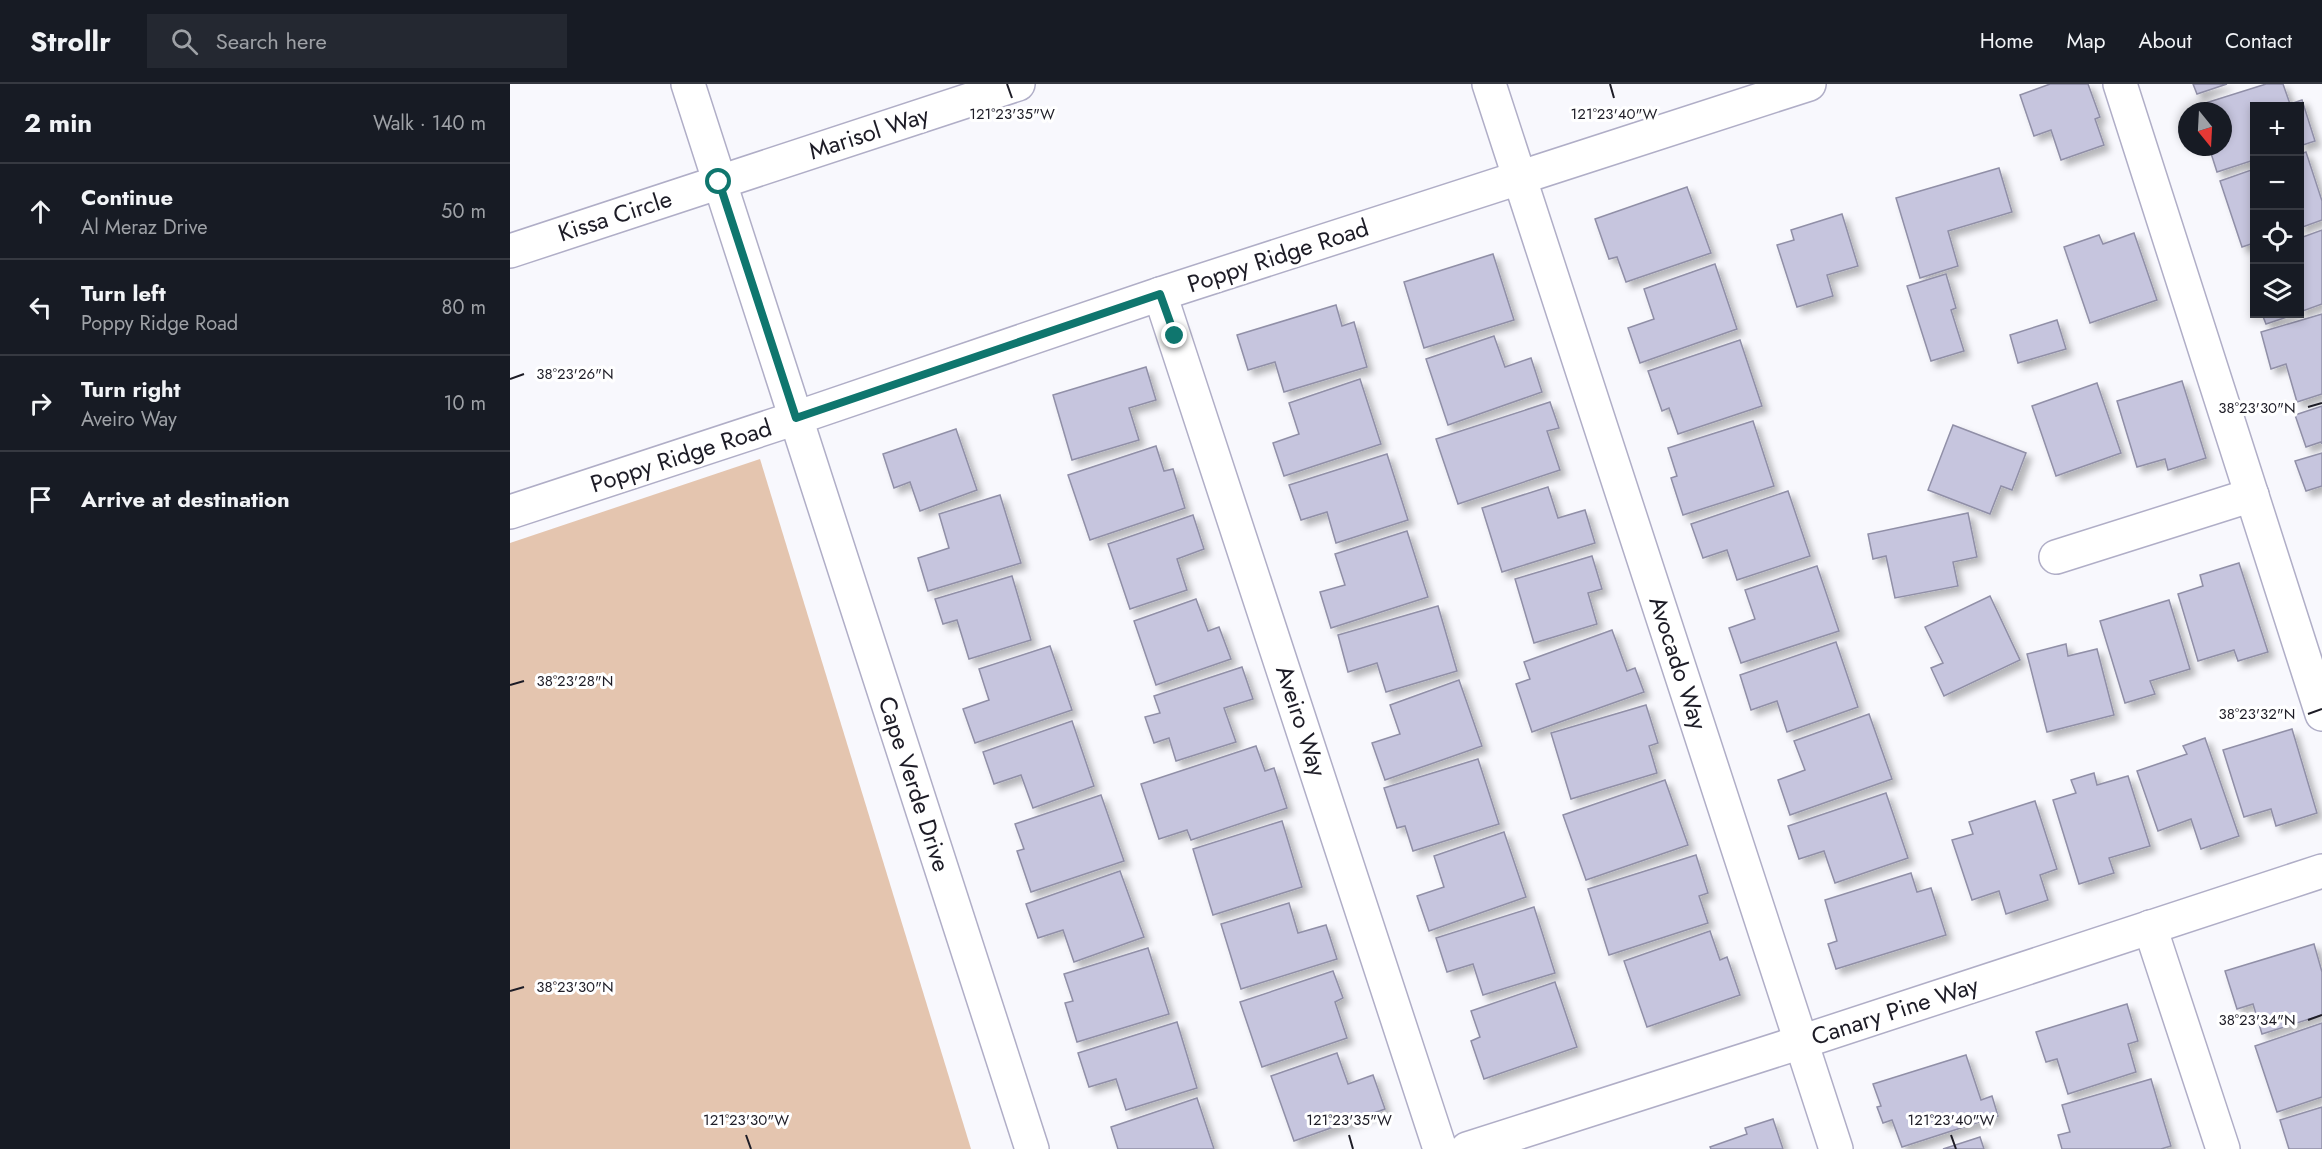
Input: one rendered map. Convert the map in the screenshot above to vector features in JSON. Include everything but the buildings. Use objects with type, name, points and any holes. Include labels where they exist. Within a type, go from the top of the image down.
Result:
[{"type":"street","name":"Cape Verde Drive","points":[[688,84],[1032,1149]]},
{"type":"street","name":"Marisol Way","points":[[719,182],[1018,84]]},
{"type":"street","name":"Avocado Way","points":[[1489,84],[1836,1149]]},
{"type":"street","name":"Poppy Ridge Road","points":[[510,512],[796,418],[1160,294],[1809,84]]},
{"type":"street","points":[[2120,84],[2322,714]]},
{"type":"street","name":"Kissa Circle","points":[[510,251],[719,182]]},
{"type":"street","name":"Aveiro Way","points":[[1160,294],[1440,1149]]},
{"type":"street","points":[[2056,557],[2252,495]]},
{"type":"street","name":"Canary Pine Way","points":[[1467,1149],[1802,1042],[2322,871]]},
{"type":"street","points":[[2150,927],[2223,1149]]},
{"type":"shaded area","points":[[760,459],[971,1149],[510,1149],[510,543]]},
{"type":"route","points":[[719,182],[796,418],[1160,294],[1175,336]]}]
